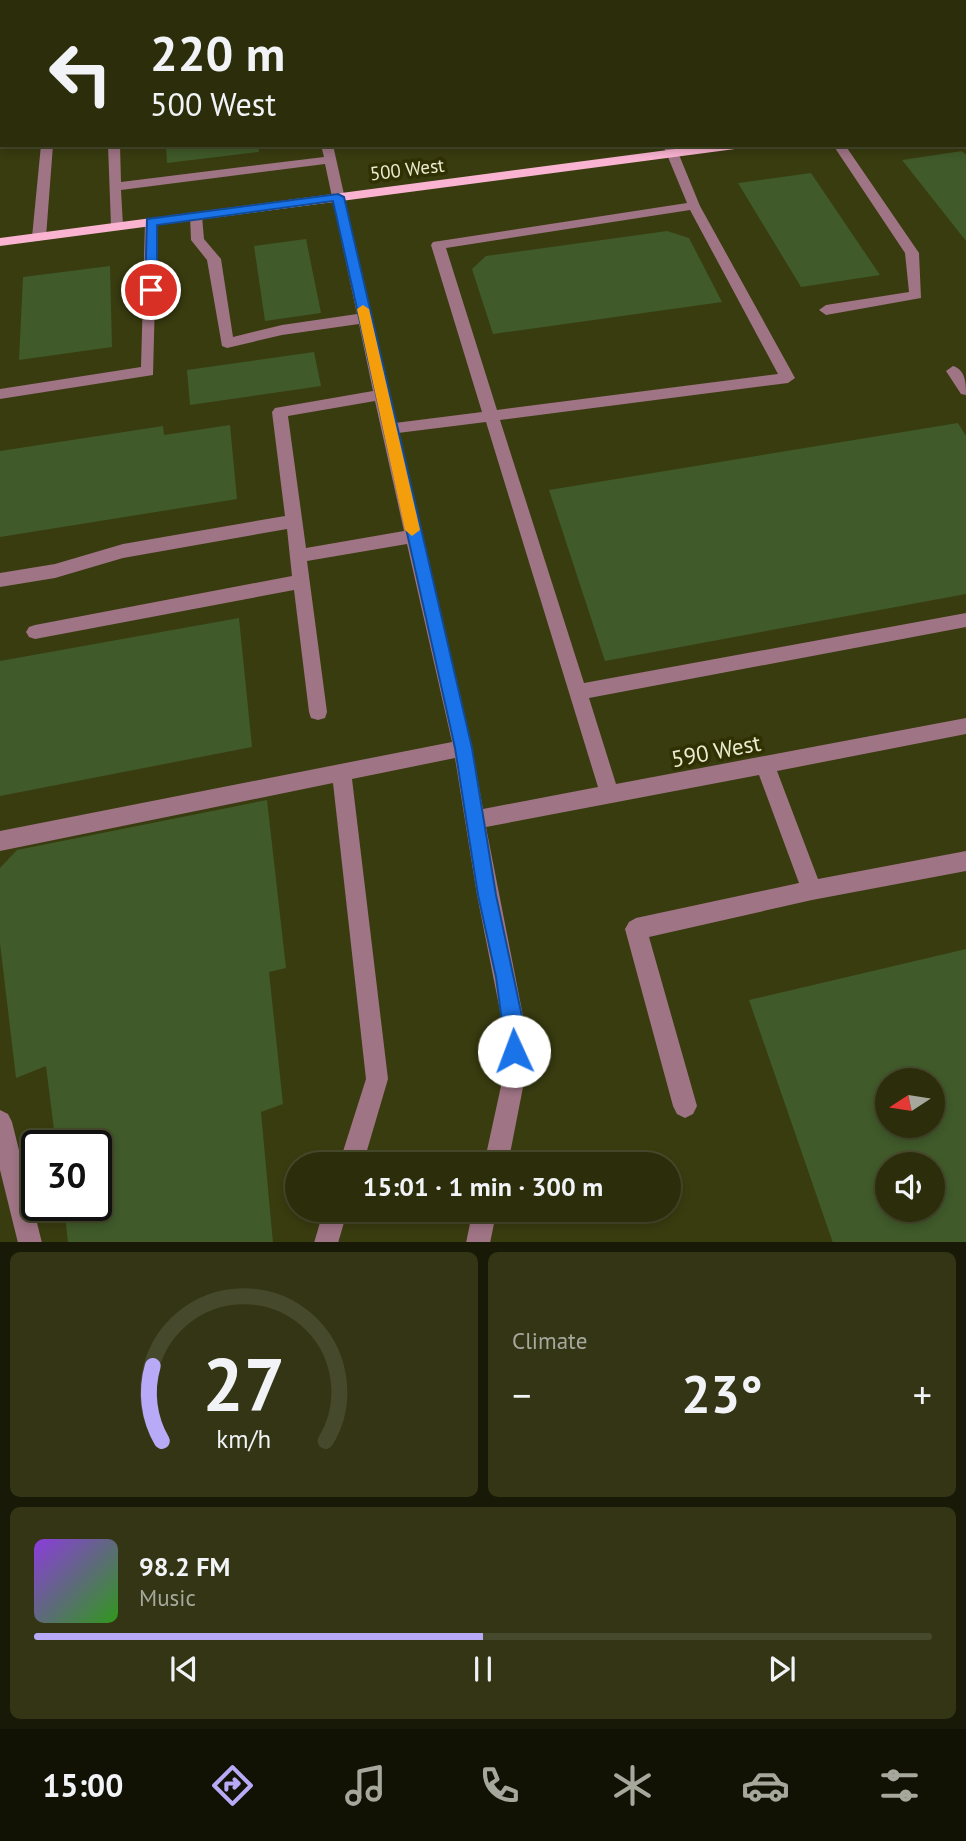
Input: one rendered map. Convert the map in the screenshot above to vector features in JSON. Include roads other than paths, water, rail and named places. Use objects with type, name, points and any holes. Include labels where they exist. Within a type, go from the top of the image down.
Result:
[{"type":"main road","name":"500 West","points":[[0,242],[671,149],[703,147]]},
{"type":"street","points":[[39,237],[47,147]]},
{"type":"street","points":[[114,147],[117,226]]},
{"type":"street","points":[[327,147],[388,429],[463,748],[514,1026],[514,1077],[498,1152]]},
{"type":"street","points":[[825,310],[916,295],[912,253],[840,147]]},
{"type":"street","points":[[388,429],[788,378],[694,206],[671,149]]},
{"type":"street","points":[[115,187],[330,160]]},
{"type":"street","points":[[610,796],[438,245],[694,206]]},
{"type":"street","points":[[196,216],[198,240],[214,259],[227,343],[282,330],[365,318]]},
{"type":"street","points":[[0,394],[148,371],[151,222]]},
{"type":"street","points":[[953,371],[966,390]]},
{"type":"street","points":[[318,712],[280,412],[381,396]]},
{"type":"street","points":[[0,580],[55,571],[123,551],[294,521]]},
{"type":"street","points":[[298,556],[414,536]]},
{"type":"street","points":[[35,632],[300,582]]},
{"type":"street","points":[[579,692],[966,620]]},
{"type":"street","name":"590 West","points":[[475,820],[966,726]]},
{"type":"street","points":[[0,841],[463,748]]},
{"type":"street","points":[[765,766],[812,890]]},
{"type":"street","points":[[341,772],[377,1079],[355,1152]]},
{"type":"street","points":[[685,1106],[636,929],[812,890],[966,861]]},
{"type":"street","points":[[0,1122],[30,1242]]},
{"type":"street","points":[[326,1242],[332,1222]]},
{"type":"street","points":[[478,1242],[482,1222]]}]
